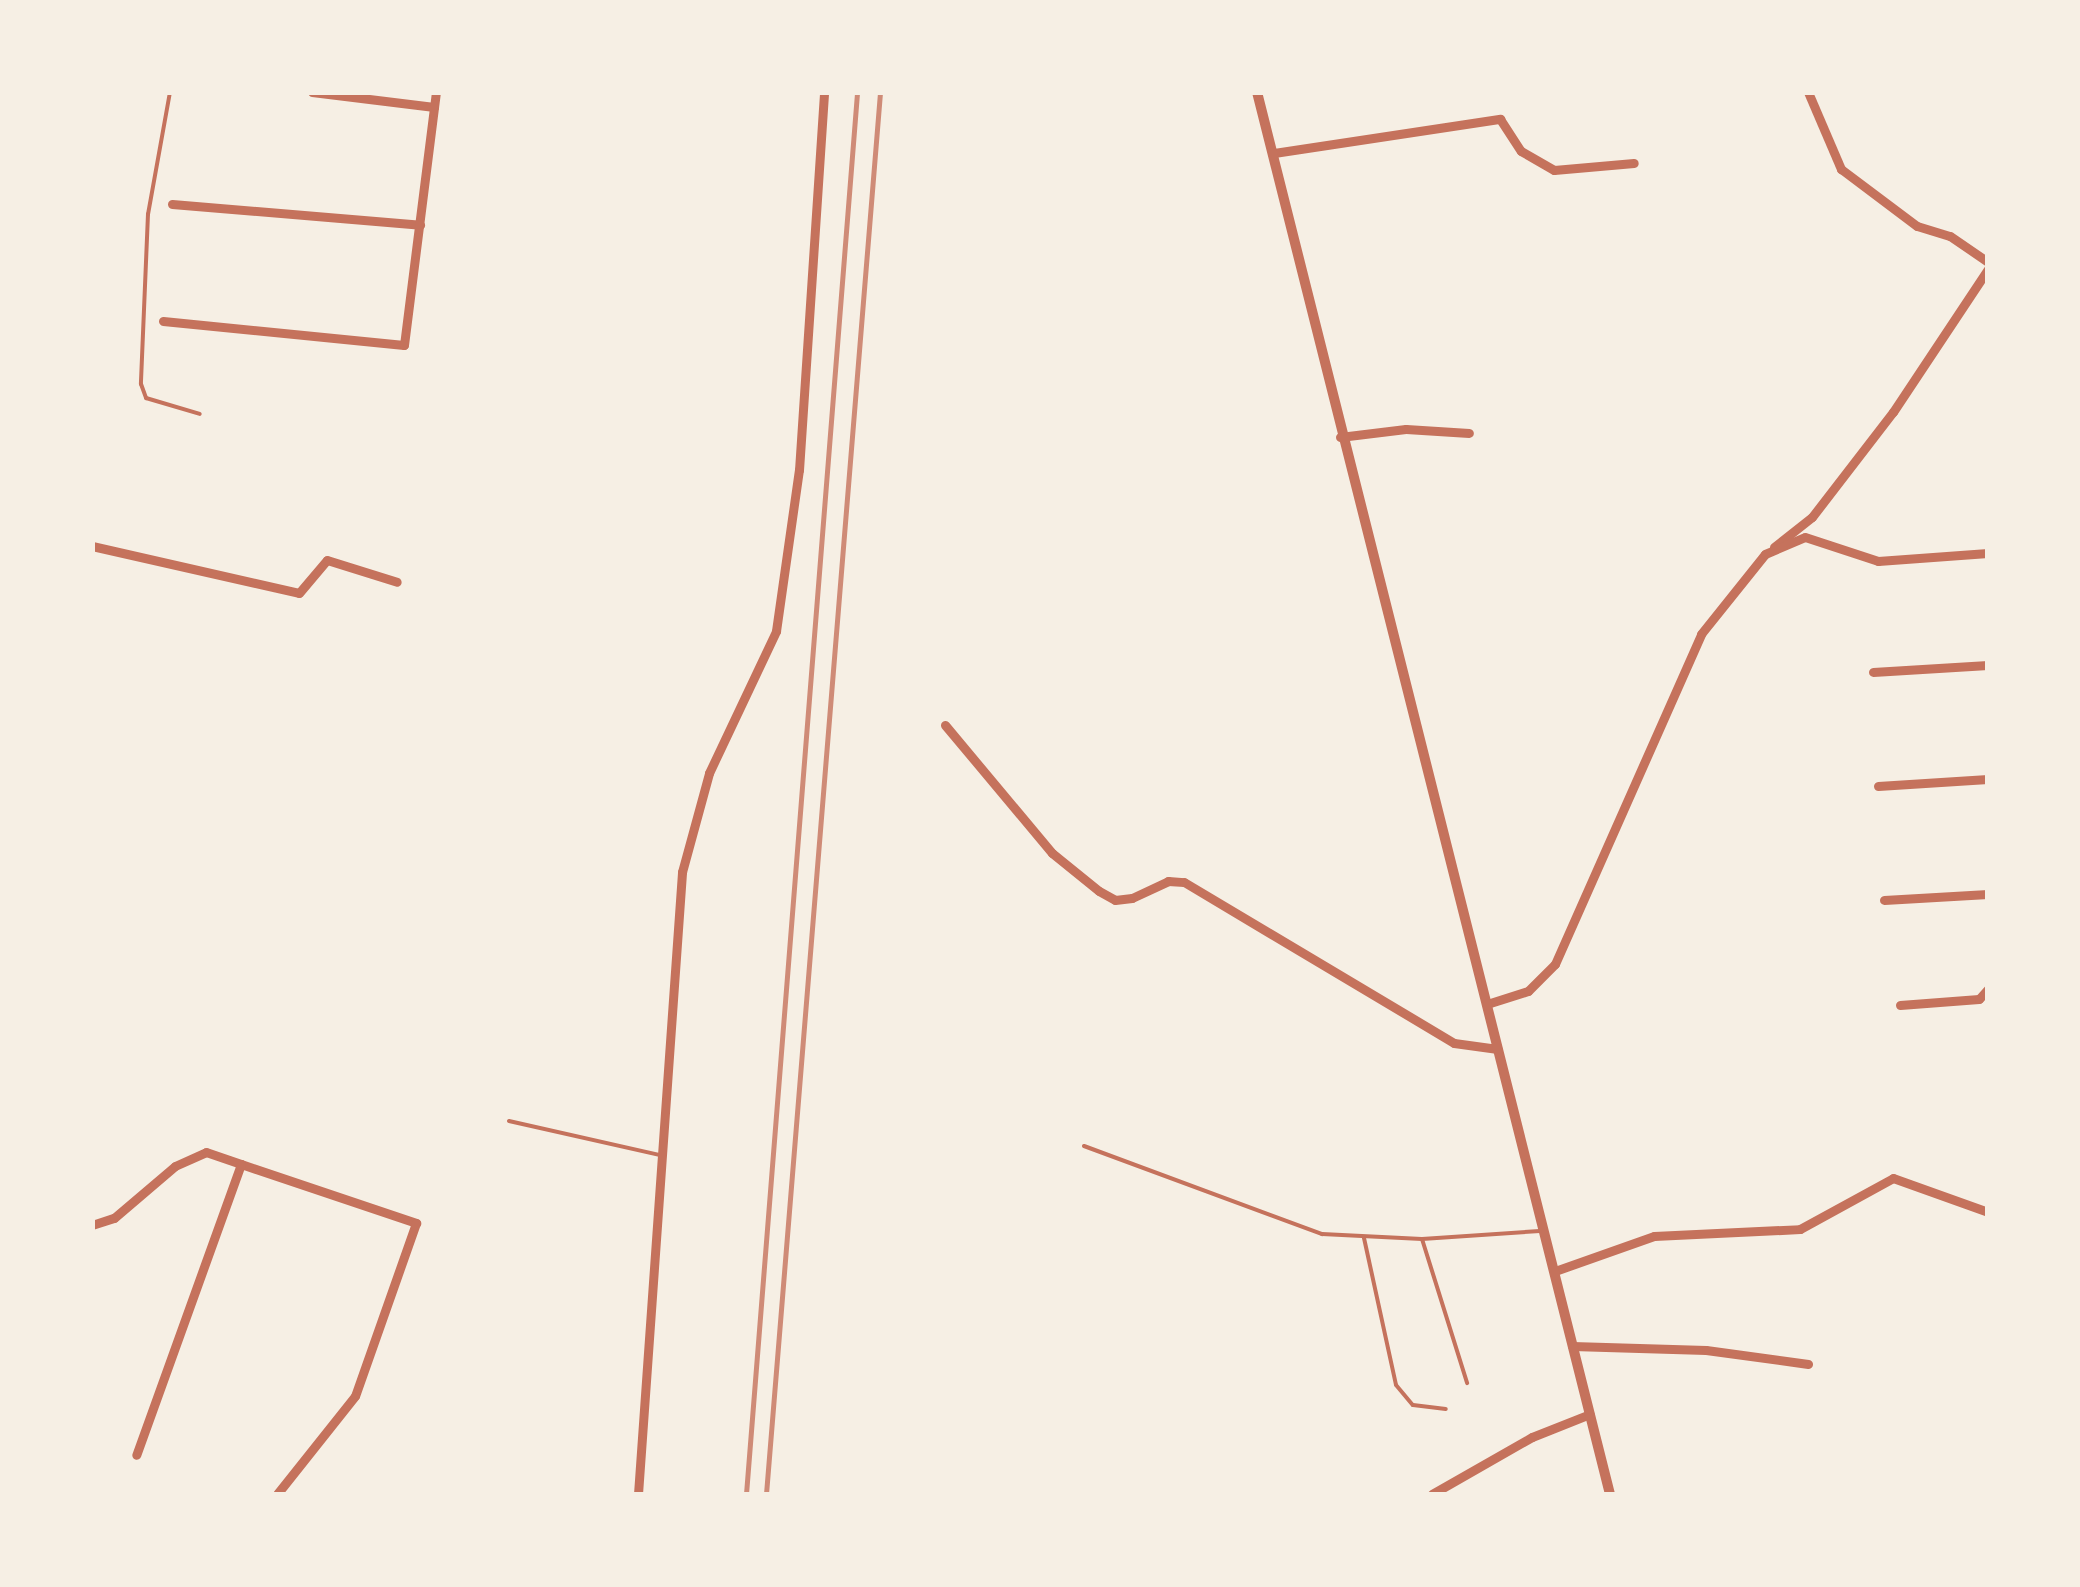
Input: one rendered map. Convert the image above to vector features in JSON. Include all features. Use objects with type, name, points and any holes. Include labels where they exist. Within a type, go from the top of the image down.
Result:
[{"type":"street","points":[[312,92],[434,107]]},
{"type":"street","points":[[163,321],[404,345],[436,92]]},
{"type":"street","points":[[638,1494],[682,872],[709,772],[776,631],[799,470],[824,92]]},
{"type":"street","points":[[1258,92],[1340,437],[1610,1494]]},
{"type":"street","points":[[1487,1004],[1528,990],[1555,964],[1701,634],[1765,554],[1812,517],[1893,412],[1988,266],[1950,236],[1917,226],[1841,169],[1808,92]]},
{"type":"street","points":[[1274,153],[1500,119],[1521,150],[1554,170],[1634,163]]},
{"type":"street","points":[[172,204],[420,225]]},
{"type":"street","points":[[1340,437],[1406,429],[1469,433]]},
{"type":"street","points":[[1765,554],[1805,538],[1878,561],[1988,553]]},
{"type":"street","points":[[92,546],[299,594],[327,560],[398,582]]},
{"type":"street","points":[[1873,672],[1988,665]]},
{"type":"street","points":[[946,725],[1052,853],[1099,891],[1115,900],[1132,898],[1168,880],[1184,882],[1454,1043],[1498,1049]]},
{"type":"street","points":[[1878,786],[1988,779]]},
{"type":"street","points":[[1884,900],[1988,894]]},
{"type":"street","points":[[1900,1005],[1980,999],[1988,989]]},
{"type":"street","points":[[92,1225],[114,1218],[175,1166],[206,1152],[416,1223],[356,1396],[277,1494]]},
{"type":"street","points":[[136,1455],[241,1164]]},
{"type":"street","points":[[1555,1271],[1654,1236],[1800,1229],[1871,1184],[1893,1178],[1988,1212]]},
{"type":"street","points":[[1572,1346],[1706,1350],[1808,1364]]},
{"type":"street","points":[[1432,1494],[1532,1437],[1590,1414]]},
{"type":"lane","points":[[170,92],[148,214],[140,384],[146,398],[200,414]]},
{"type":"lane","points":[[509,1120],[660,1156]]},
{"type":"lane","points":[[1084,1146],[1298,1228],[1364,1238],[1422,1239],[1544,1231]]},
{"type":"lane","points":[[1364,1238],[1396,1385],[1414,1404],[1446,1409]]},
{"type":"lane","points":[[1422,1239],[1467,1383]]},
{"type":"railway","points":[[746,1494],[857,92]]},
{"type":"railway","points":[[766,1494],[880,92]]}]
